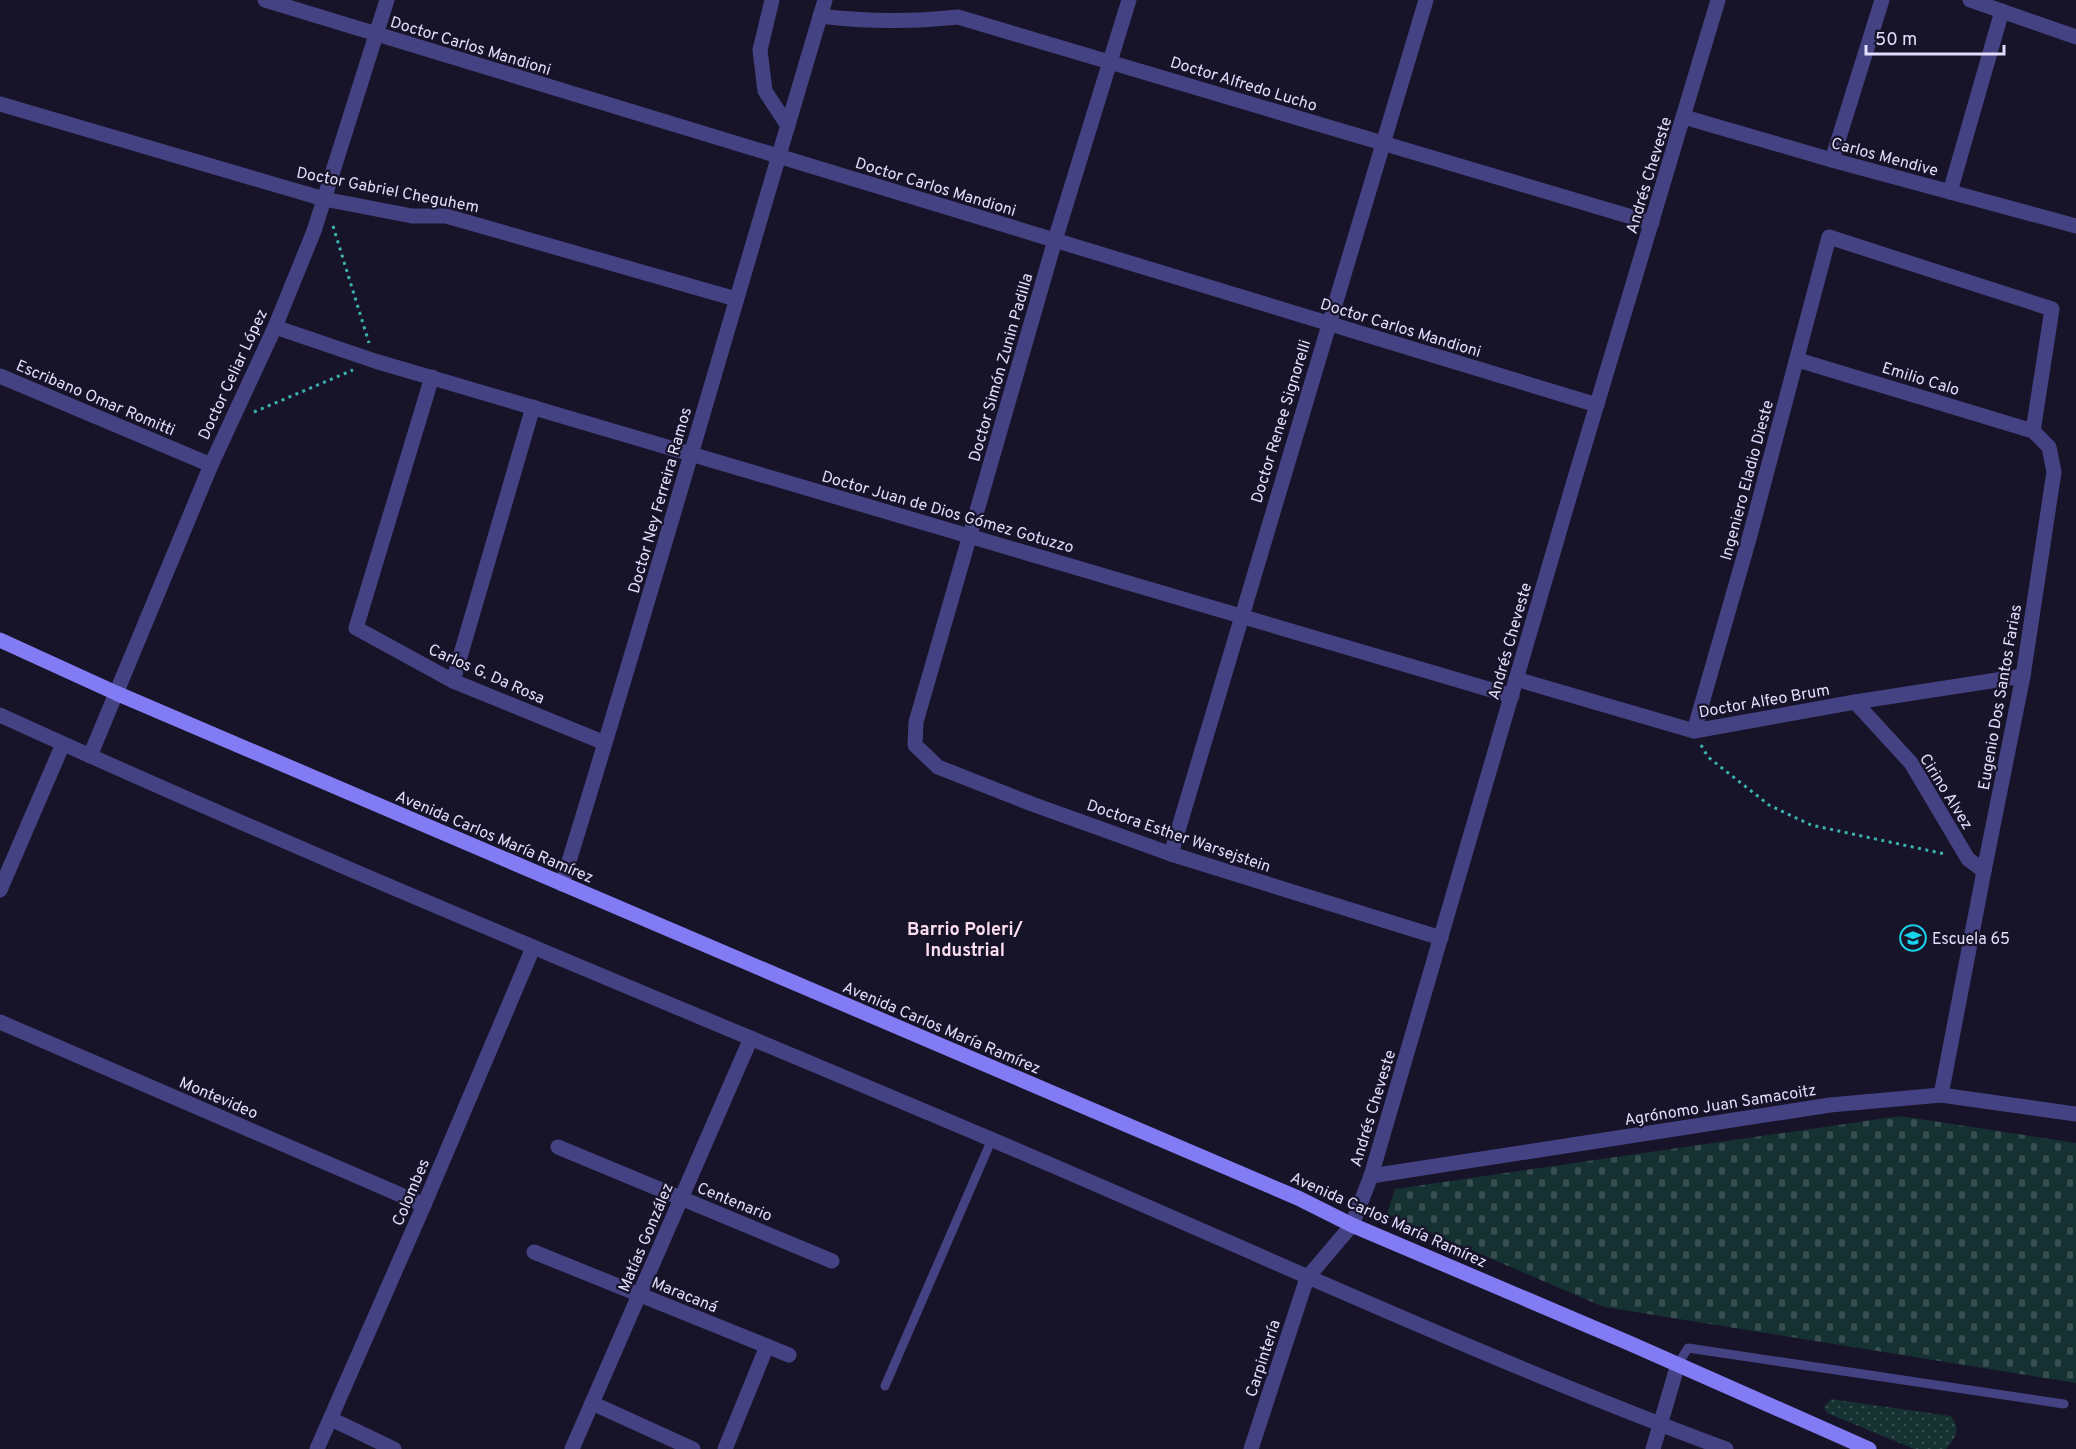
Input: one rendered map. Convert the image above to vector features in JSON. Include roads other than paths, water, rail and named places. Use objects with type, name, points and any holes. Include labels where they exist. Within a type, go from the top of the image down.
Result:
[{"type":"street","name":"Doctor Carlos Mandioni","points":[[265,0],[1597,405]]},
{"type":"street","name":"Doctor Celiar López","points":[[90,756],[211,465],[275,327],[314,231],[387,0]]},
{"type":"street","points":[[772,0],[760,50],[765,91],[788,126]]},
{"type":"street","name":"Doctor Ney Ferreira Ramos","points":[[562,884],[692,454],[825,0]]},
{"type":"street","name":"Doctor Simón Zunin Padilla","points":[[915,745],[916,722],[1055,240],[1129,0]]},
{"type":"street","name":"Doctor Renee Signorelli","points":[[1171,854],[1426,0]]},
{"type":"street","name":"Andrés Cheveste","points":[[1307,1278],[1352,1225],[1371,1176],[1717,0]]},
{"type":"street","points":[[1832,160],[1882,0]]},
{"type":"street","points":[[1970,0],[2076,37]]},
{"type":"street","points":[[1950,192],[2002,11]]},
{"type":"street","name":"Doctor Alfredo Lucho","points":[[820,16],[871,21],[919,22],[958,17],[1652,223]]},
{"type":"street","name":"Doctor Gabriel Cheguhem","points":[[0,104],[324,198],[412,216],[446,216],[736,298]]},
{"type":"street","name":"Carlos Mendive","points":[[1684,117],[2076,226]]},
{"type":"street","name":"Ingeniero Eladio Dieste","points":[[1694,731],[1798,360],[1829,237],[2052,309],[2033,431]]},
{"type":"street","name":"Doctor Juan de Dios Gómez Gotuzzo","points":[[275,327],[375,361],[1512,696]]},
{"type":"street","name":"Emilio Calo","points":[[1798,360],[2033,431]]},
{"type":"street","name":"Escribano Omar Romitti","points":[[0,376],[211,465]]},
{"type":"street","name":"Carlos G. Da Rosa","points":[[432,377],[356,628],[453,681],[605,743]]},
{"type":"street","points":[[453,681],[533,408]]},
{"type":"street","name":"Eugenio Dos Santos Farias","points":[[1941,1095],[1983,871],[2023,676],[2054,472],[2049,447],[2033,431]]},
{"type":"street","name":"Avenida Carlos María Ramírez","points":[[0,640],[116,693],[1298,1198],[1352,1225],[1678,1364],[1869,1449]]},
{"type":"street","name":"Doctor Alfeo Brum","points":[[1516,680],[1694,731],[1855,702],[2023,676]]},
{"type":"street","name":"Cirino Alvez","points":[[1855,702],[1911,763],[1968,859],[1983,871]]},
{"type":"street","points":[[0,715],[533,948],[992,1139],[1307,1278],[1661,1425],[1726,1449]]},
{"type":"street","points":[[0,890],[63,744]]},
{"type":"street","name":"Doctora Esther Warsejstein","points":[[915,745],[938,767],[1032,804],[1171,854],[1441,938]]},
{"type":"street","name":"Colombes","points":[[317,1449],[533,948]]},
{"type":"street","name":"Montevideo","points":[[0,1022],[424,1205]]},
{"type":"street","name":"Matías González","points":[[572,1449],[751,1038]]},
{"type":"street","name":"Agrónomo Juan Samacoitz","points":[[1371,1176],[1830,1105],[1941,1095],[2076,1114]]},
{"type":"street","name":"Centenario","points":[[558,1148],[832,1261]]},
{"type":"street","name":"Maracaná","points":[[534,1252],[789,1355]]},
{"type":"street","name":"Carpintería","points":[[1251,1449],[1307,1278]]},
{"type":"street","points":[[724,1449],[767,1346]]},
{"type":"street","points":[[1653,1449],[1678,1364]]},
{"type":"street","points":[[592,1403],[693,1449]]},
{"type":"street","points":[[331,1419],[394,1449]]},
{"type":"lane","points":[[885,1386],[992,1139]]},
{"type":"lane","points":[[1678,1364],[1688,1348],[2064,1404]]},
{"type":"place","name":"Escuela 65","points":[[1913,938]]},
{"type":"district","name":"Barrio Poleri/ Industrial","points":[[965,939]]}]
